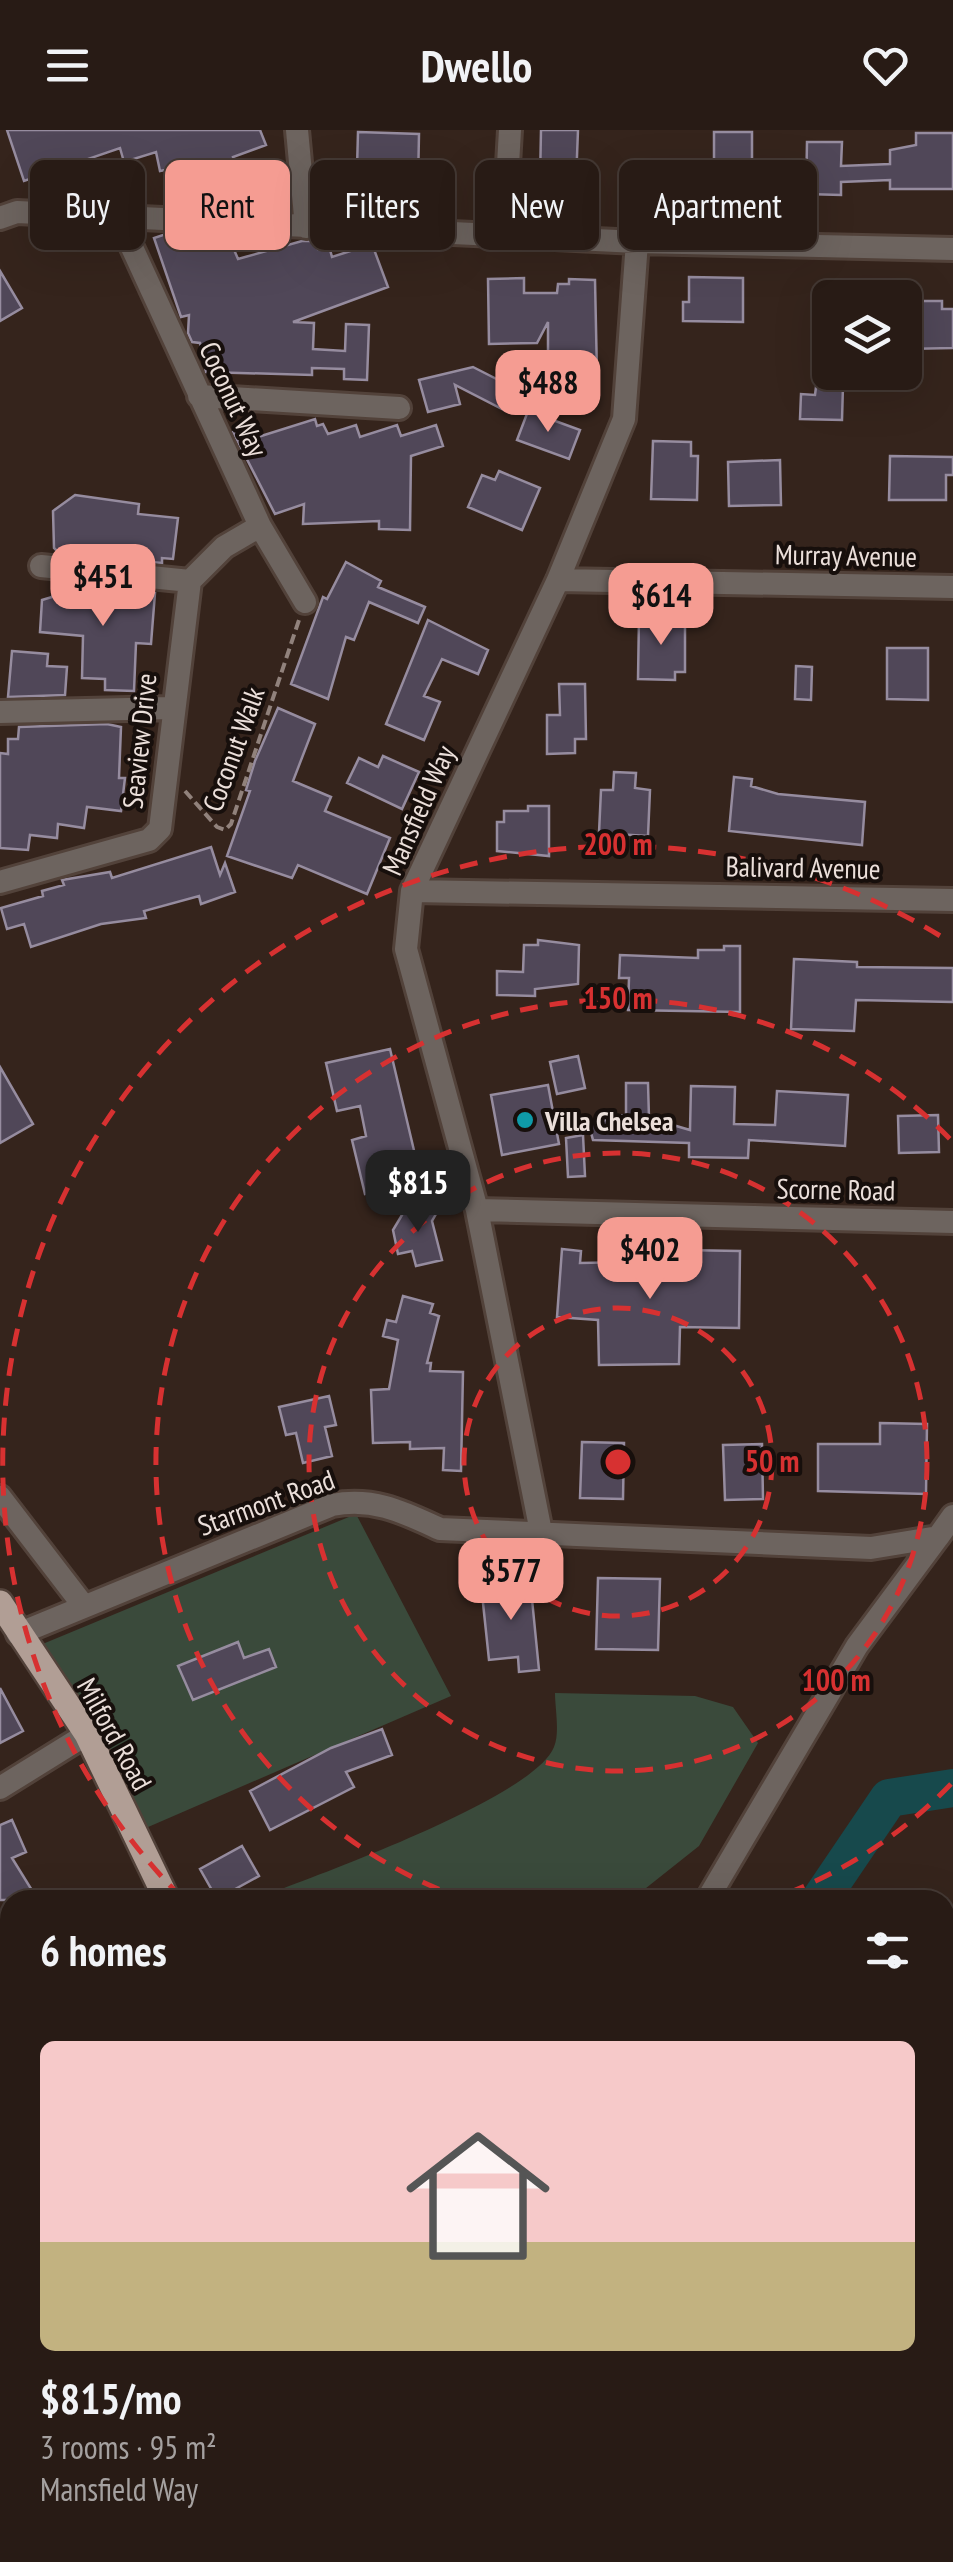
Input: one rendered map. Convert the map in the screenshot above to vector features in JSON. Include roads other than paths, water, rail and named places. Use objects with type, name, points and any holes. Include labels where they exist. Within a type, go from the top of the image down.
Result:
[{"type":"main road","name":"Milford Road","points":[[0,1603],[86,1734],[163,1890]]},
{"type":"street","points":[[297,130],[306,227]]},
{"type":"street","points":[[508,160],[510,130]]},
{"type":"street","points":[[0,218],[30,213]]},
{"type":"street","points":[[145,218],[475,233]]},
{"type":"street","points":[[817,246],[953,249]]},
{"type":"street","name":"Coconut Way","points":[[133,250],[260,526],[305,602]]},
{"type":"street","name":"Mansfield Way","points":[[542,1537],[477,1210],[406,949],[412,891],[558,580],[624,419],[637,250]]},
{"type":"street","points":[[199,396],[399,408]]},
{"type":"street","points":[[41,566],[190,581],[224,547],[260,526]]},
{"type":"street","name":"Murray Avenue","points":[[558,580],[953,586]]},
{"type":"street","name":"Seaview Drive","points":[[0,882],[150,840],[160,829],[171,708],[190,581]]},
{"type":"street","points":[[0,712],[171,708]]},
{"type":"street","name":"Balivard Avenue","points":[[412,891],[953,900]]},
{"type":"street","name":"Scorne Road","points":[[477,1210],[953,1222]]},
{"type":"street","points":[[0,1497],[82,1606]]},
{"type":"street","name":"Starmont Road","points":[[18,1634],[332,1504],[356,1500],[383,1503],[440,1529],[542,1537],[871,1548],[938,1537]]},
{"type":"street","points":[[713,1890],[857,1646],[953,1516]]},
{"type":"street","points":[[0,1788],[86,1734]]},
{"type":"waterway","points":[[827,1890],[889,1798],[953,1788]]},
{"type":"place","name":"Villa Chelsea","points":[[525,1120]]}]
